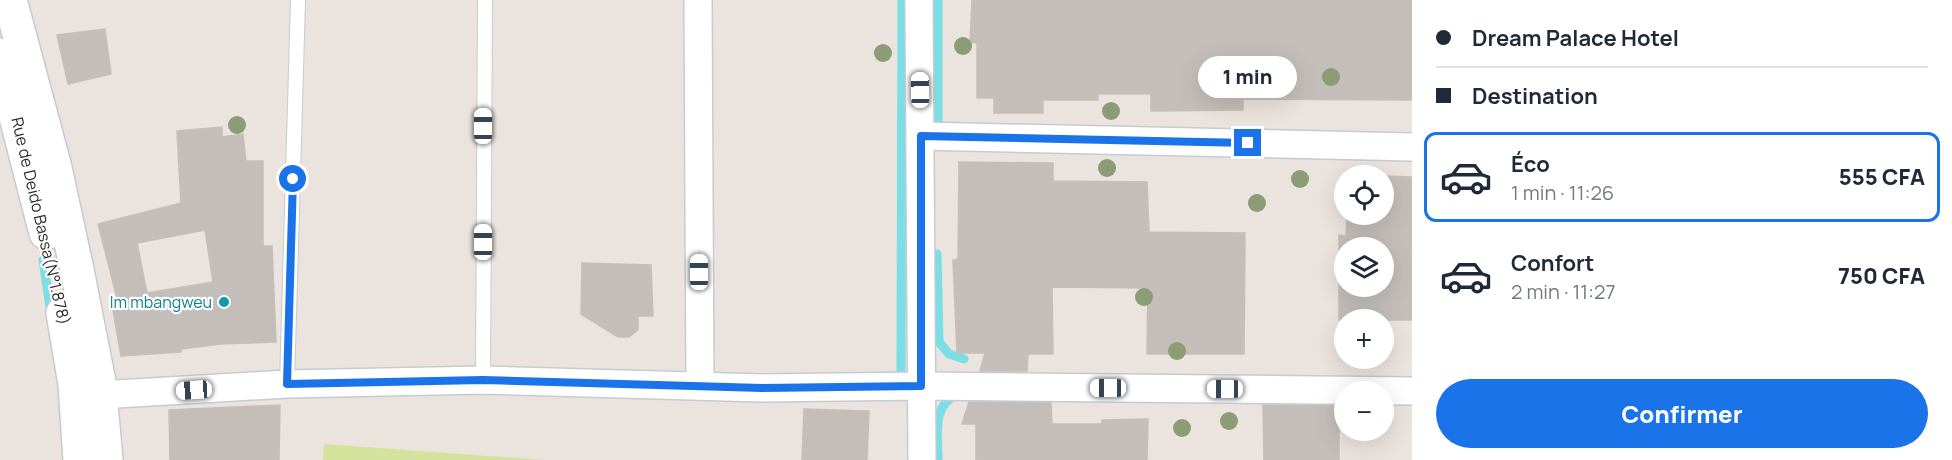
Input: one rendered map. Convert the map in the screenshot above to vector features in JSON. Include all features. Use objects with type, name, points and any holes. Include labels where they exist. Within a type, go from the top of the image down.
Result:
[{"type":"main road","points":[[10,0],[55,168],[100,396],[106,460]]},
{"type":"main road","name":"Rue de Deido Bassa(N°1.878)","points":[[0,55],[59,288],[75,384],[80,460]]},
{"type":"street","points":[[698,0],[700,386]]},
{"type":"street","points":[[919,0],[922,460]]},
{"type":"street","points":[[921,136],[1412,147]]},
{"type":"street","points":[[100,396],[287,384],[483,380],[700,386],[1412,391]]},
{"type":"lane","points":[[287,384],[298,0]]},
{"type":"lane","points":[[483,380],[485,0]]},
{"type":"green space","points":[[324,444],[545,460],[323,460]]},
{"type":"building","points":[[972,0],[1412,0],[1412,100],[1243,99],[1243,110],[1151,111],[1151,94],[1098,94],[1098,100],[1043,100],[1043,113],[994,113],[994,98],[977,98],[977,43],[970,42]]},
{"type":"building","points":[[105,29],[111,74],[68,84],[57,35]]},
{"type":"building","points":[[222,127],[222,137],[243,134],[246,161],[263,161],[263,246],[272,246],[276,342],[221,344],[181,349],[181,352],[121,356],[111,299],[117,298],[98,224],[181,203],[177,131]],"holes":[[[205,230],[213,282],[147,293],[137,243]]]},
{"type":"building","points":[[959,162],[1053,163],[1053,181],[1147,182],[1149,232],[1245,233],[1244,354],[1147,354],[1148,288],[1052,287],[1053,354],[1028,354],[1027,371],[980,371],[985,353],[957,353],[953,260],[958,259]]},
{"type":"building","points":[[1394,176],[1412,177],[1412,320],[1394,320],[1394,309],[1339,309],[1339,297],[1394,297],[1394,237],[1339,237],[1339,235],[1346,236],[1346,225],[1394,225]]},
{"type":"building","points":[[582,263],[651,265],[653,316],[638,316],[638,330],[629,337],[618,337],[581,314]]},
{"type":"building","points":[[969,402],[1051,403],[1052,424],[1102,424],[1102,420],[1148,419],[1147,460],[976,460],[976,424],[962,424]]},
{"type":"building","points":[[280,405],[279,460],[170,460],[169,410]]},
{"type":"building","points":[[1263,405],[1334,406],[1334,441],[1339,441],[1339,460],[1264,460]]},
{"type":"building","points":[[804,409],[869,411],[867,460],[802,460]]},
{"type":"waterway","points":[[901,374],[902,0]]},
{"type":"waterway","points":[[938,0],[938,126]]},
{"type":"waterway","points":[[937,254],[939,342],[949,354],[964,359]]},
{"type":"waterway","points":[[43,260],[51,314]]},
{"type":"waterway","points":[[938,460],[937,431],[940,413],[950,399],[959,395]]},
{"type":"place","name":"Im mbangweu","points":[[224,302]]},
{"type":"route","points":[[293,179],[287,384],[483,380],[762,388],[921,386],[921,136],[1248,143]]}]
